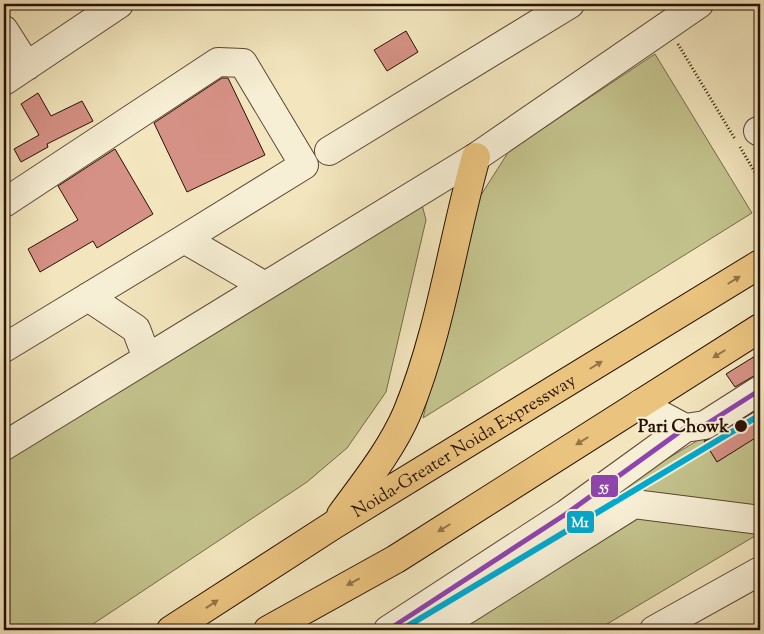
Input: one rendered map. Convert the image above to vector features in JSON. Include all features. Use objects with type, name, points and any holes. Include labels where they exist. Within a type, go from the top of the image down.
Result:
[{"type":"highway","points":[[335,524],[384,456],[406,414],[430,347],[476,157]]},
{"type":"highway","name":"Noida-Greater Noida Expressway","points":[[171,630],[335,524],[760,264]]},
{"type":"highway","points":[[268,630],[396,559],[760,328]]},
{"type":"street","points":[[4,81],[119,4]]},
{"type":"street","points":[[328,151],[570,4]]},
{"type":"street","points":[[4,446],[476,157],[697,4]]},
{"type":"street","points":[[4,30],[27,66]]},
{"type":"street","points":[[4,203],[218,62],[242,63],[304,165],[4,348]]},
{"type":"street","points":[[184,239],[266,286]]},
{"type":"street","points":[[88,297],[136,329],[147,358]]},
{"type":"street","points":[[423,624],[566,514],[685,428],[705,425],[760,390]]},
{"type":"street","points":[[640,404],[685,428]]},
{"type":"street","points":[[388,630],[423,624],[634,504],[760,520]]},
{"type":"street","points":[[654,630],[760,571]]},
{"type":"path","points":[[667,25],[760,180]]},
{"type":"shaded area","points":[[655,54],[752,213],[423,418],[472,209],[509,151]]},
{"type":"shaded area","points":[[421,201],[426,220],[386,392],[347,448],[307,482],[84,630],[4,630],[4,462]]},
{"type":"shaded area","points":[[760,403],[760,533],[597,630],[436,630],[447,591]]},
{"type":"building","points":[[406,31],[418,52],[387,71],[374,50]]},
{"type":"building","points":[[222,78],[228,78],[265,155],[187,192],[154,123]]},
{"type":"building","points":[[38,93],[51,116],[82,101],[93,121],[47,144],[48,147],[21,162],[14,149],[39,135],[21,104]]},
{"type":"building","points":[[115,149],[153,214],[97,248],[93,241],[40,272],[28,249],[78,220],[58,186]]},
{"type":"building","points":[[760,353],[760,375],[752,377],[735,387],[726,374]]},
{"type":"building","points":[[760,408],[760,435],[717,462],[704,441],[713,438]]},
{"type":"transit line","name":"55","points":[[388,630],[566,514],[685,428],[705,425],[760,390]]},
{"type":"transit line","name":"M1","points":[[401,630],[760,415]]},
{"type":"place","name":"Pari Chowk","points":[[741,426]]}]
